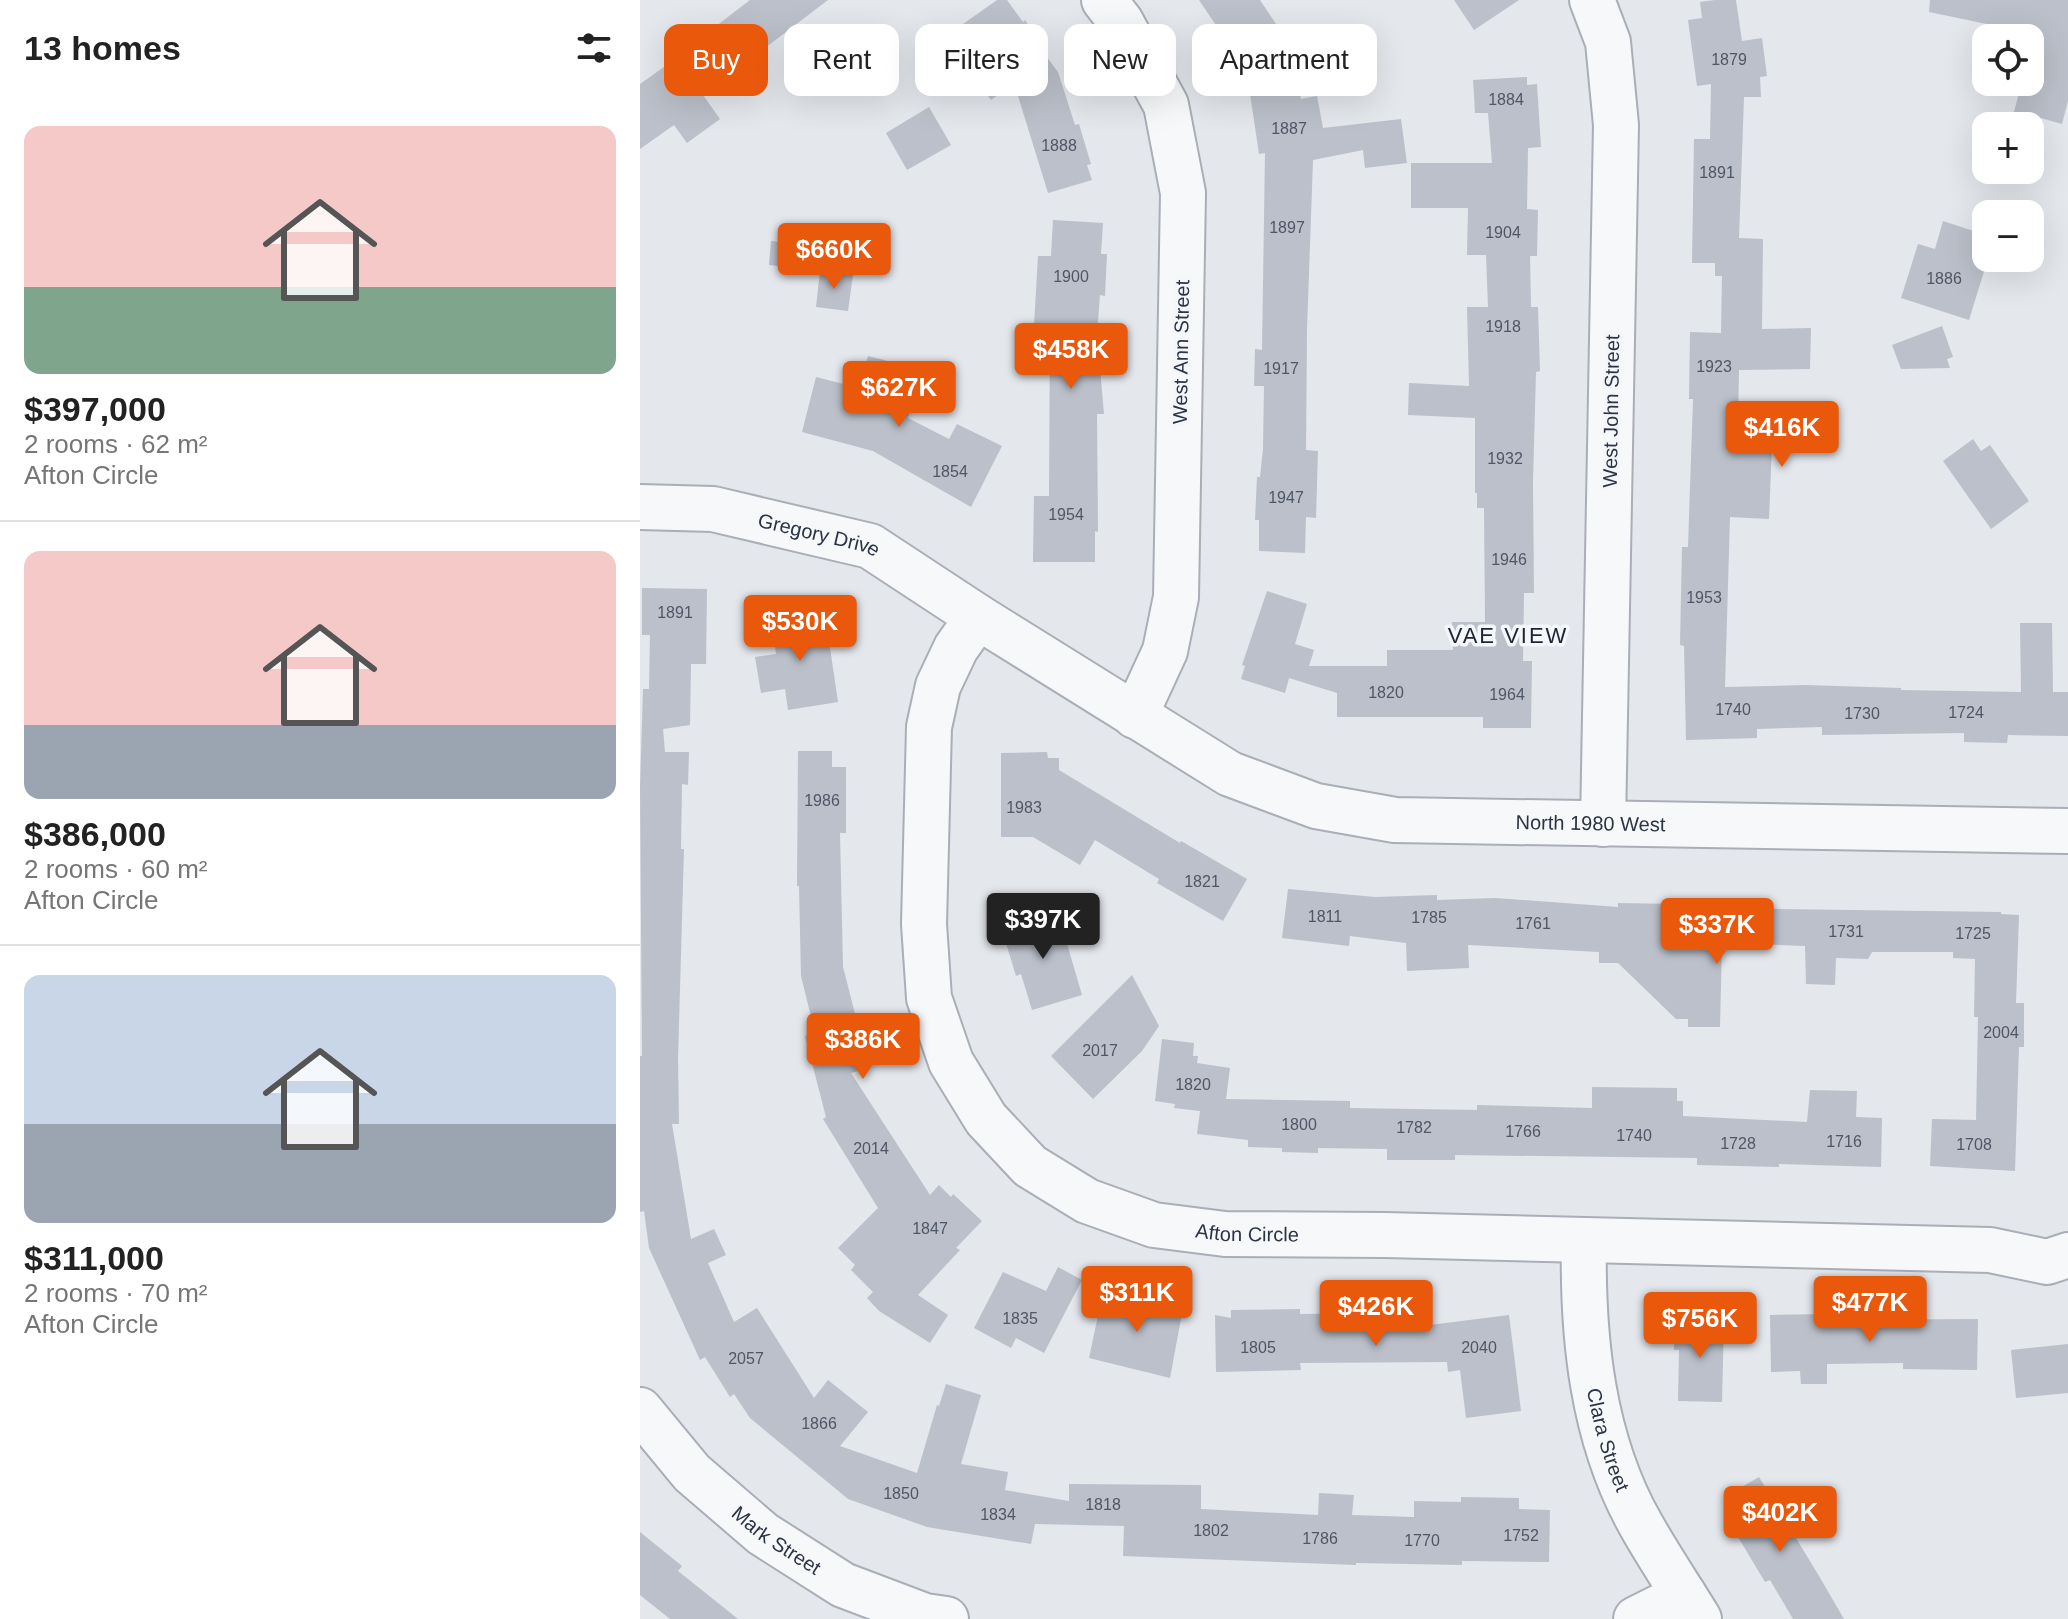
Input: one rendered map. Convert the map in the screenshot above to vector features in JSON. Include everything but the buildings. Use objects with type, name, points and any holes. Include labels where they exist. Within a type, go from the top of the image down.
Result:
[{"type":"street","name":"West Ann Street","points":[[1104,0],[1121,22],[1166,105],[1183,193],[1176,597],[1165,651],[1135,716]]},
{"type":"street","name":"West John Street","points":[[1592,0],[1608,42],[1616,125],[1603,824]]},
{"type":"street","name":"Gregory Drive","points":[[640,507],[713,509],[870,546],[1135,716]]},
{"type":"street","name":"Afton Circle","points":[[978,617],[956,648],[938,686],[929,727],[924,924],[929,998],[951,1062],[986,1119],[1030,1166],[1087,1201],[1154,1225],[1225,1234],[1990,1250],[2047,1262],[2068,1255]]},
{"type":"street","name":"North 1980 West","points":[[1135,716],[1230,774],[1316,806],[1395,820],[2068,831]]},
{"type":"street","name":"Clara Street","points":[[1584,1240],[1587,1356],[1607,1446],[1639,1523],[1691,1607]]},
{"type":"street","name":"Mark Street","points":[[640,1410],[692,1473],[763,1534],[843,1585],[925,1616],[946,1619]]},
{"type":"street","points":[[1636,1619],[1691,1607]]},
{"type":"district","name":"VAE VIEW","points":[[1508,635]]}]
